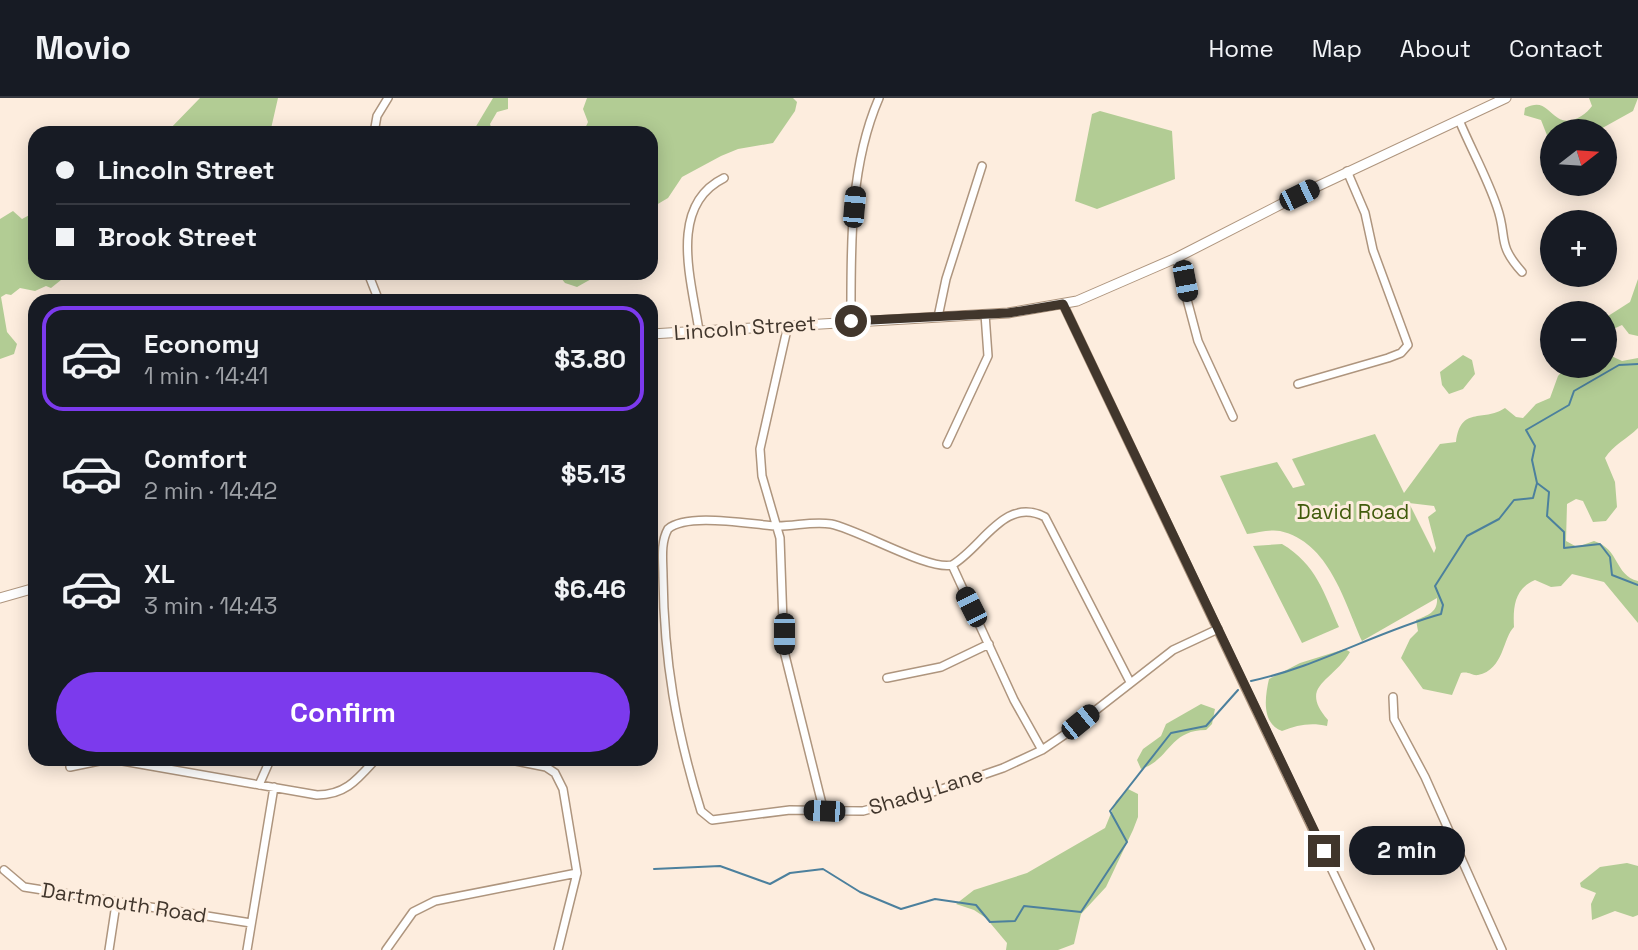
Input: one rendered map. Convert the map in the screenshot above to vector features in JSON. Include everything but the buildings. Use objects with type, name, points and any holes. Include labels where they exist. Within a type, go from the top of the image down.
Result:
[{"type":"main road","name":"Lincoln Street","points":[[658,334],[985,314],[1063,304],[1098,294],[1176,258],[1347,171],[1506,98]]},
{"type":"main road","points":[[0,597],[28,590]]},
{"type":"street","points":[[375,126],[377,116],[388,98]]},
{"type":"street","points":[[851,321],[856,183],[871,117],[879,98]]},
{"type":"street","points":[[1459,120],[1496,204],[1507,255],[1522,272]]},
{"type":"street","points":[[938,317],[946,279],[982,166]]},
{"type":"street","points":[[1298,384],[1388,358],[1401,353],[1408,345],[1373,250],[1365,213],[1347,171]]},
{"type":"street","points":[[699,331],[687,239],[698,202],[710,185],[724,178]]},
{"type":"street","points":[[1176,258],[1198,341],[1233,416]]},
{"type":"street","points":[[1063,304],[1370,950]]},
{"type":"street","points":[[947,444],[989,356],[985,314]]},
{"type":"street","points":[[788,325],[760,449],[761,476],[778,526],[784,652],[824,811]]},
{"type":"street","points":[[778,526],[810,522],[833,524],[932,563],[952,565],[967,556],[1010,513],[1021,509],[1045,517],[1130,682]]},
{"type":"street","name":"Shady Lane","points":[[778,526],[750,521],[686,523],[668,529],[663,541],[670,689],[704,815],[720,821],[790,810],[884,807],[1003,768],[1042,750],[1173,650],[1218,629]]},
{"type":"street","points":[[952,565],[1042,750]]},
{"type":"street","points":[[887,678],[941,667],[989,644]]},
{"type":"street","points":[[1393,697],[1394,719],[1425,777],[1502,950]]},
{"type":"street","points":[[70,767],[75,766]]},
{"type":"street","points":[[151,766],[274,788],[332,795],[348,788],[369,766]]},
{"type":"street","points":[[259,785],[267,766]]},
{"type":"street","points":[[541,766],[555,773],[563,789],[578,873],[558,950]]},
{"type":"street","points":[[247,950],[274,788]]},
{"type":"street","name":"Dartmouth Road","points":[[4,870],[14,882],[24,887],[116,904],[251,923]]},
{"type":"street","points":[[386,950],[414,912],[435,901],[578,873]]},
{"type":"street","points":[[108,950],[116,904]]},
{"type":"green space","points":[[200,98],[278,98],[272,126],[173,126]]},
{"type":"green space","points":[[493,98],[508,98],[508,109],[497,112],[491,126],[476,126]]},
{"type":"green space","points":[[587,98],[793,98],[797,102],[795,111],[773,143],[738,149],[721,156],[682,177],[668,198],[658,204],[658,126],[586,126],[588,122],[583,109]]},
{"type":"green space","points":[[1589,98],[1638,98],[1633,111],[1617,120],[1574,119],[1592,106]]},
{"type":"green space","points":[[1540,105],[1560,119],[1540,120],[1524,115],[1525,108]]},
{"type":"green space","points":[[1100,111],[1172,131],[1175,179],[1097,209],[1075,201],[1092,114]]},
{"type":"green space","points":[[13,211],[22,219],[28,216],[28,280],[61,280],[51,288],[46,286],[35,291],[20,288],[11,295],[1,297],[7,332],[17,344],[14,354],[0,359],[0,219]]},
{"type":"green space","points":[[1638,279],[1638,336],[1629,334],[1622,325],[1617,327],[1617,310],[1630,302]]},
{"type":"green space","points":[[563,280],[590,280],[577,287]]},
{"type":"green space","points":[[1463,355],[1472,360],[1475,374],[1463,389],[1449,394],[1442,385],[1440,372]]},
{"type":"green space","points":[[1638,358],[1638,428],[1605,458],[1615,482],[1617,507],[1606,521],[1593,522],[1583,501],[1576,499],[1567,504],[1566,541],[1577,547],[1594,541],[1602,545],[1630,578],[1638,581],[1638,623],[1604,582],[1572,574],[1561,586],[1551,587],[1535,580],[1523,588],[1516,600],[1514,627],[1493,667],[1478,675],[1461,673],[1452,695],[1423,689],[1401,658],[1410,639],[1418,631],[1416,620],[1434,610],[1437,598],[1362,641],[1333,575],[1323,560],[1297,537],[1280,531],[1247,534],[1220,476],[1277,462],[1293,488],[1305,485],[1292,459],[1375,434],[1404,493],[1440,444],[1456,442],[1463,423],[1468,419],[1505,408],[1516,417],[1523,418],[1536,404],[1550,398],[1557,378],[1617,378],[1617,359],[1622,361]],"holes":[[[1409,503],[1434,506],[1436,511],[1428,517],[1436,548],[1434,553]]]},
{"type":"green space","name":"David Road","points":[[1282,544],[1303,561],[1318,580],[1339,627],[1302,643],[1253,546]]},
{"type":"green space","points":[[1345,649],[1350,652],[1317,691],[1316,699],[1328,720],[1327,726],[1304,725],[1282,731],[1275,727],[1266,709],[1269,679],[1300,663]]},
{"type":"green space","points":[[1201,704],[1215,709],[1212,724],[1206,730],[1184,735],[1151,765],[1141,769],[1137,760],[1143,749],[1161,736],[1166,724]]},
{"type":"green space","points":[[1128,789],[1138,794],[1138,817],[1106,887],[1081,914],[1074,944],[1058,950],[1006,950],[1007,943],[986,918],[974,910],[956,904],[974,890],[1027,873],[1105,828],[1116,801]]},
{"type":"green space","points":[[1627,863],[1638,866],[1638,915],[1633,917],[1615,911],[1592,920],[1591,904],[1596,893],[1581,887],[1580,883],[1600,867]]},
{"type":"waterway","points":[[1251,681],[1299,667],[1441,614],[1443,605],[1435,586],[1467,536],[1499,519],[1514,500],[1533,498],[1537,483],[1532,460],[1535,446],[1526,430],[1569,405],[1574,391],[1619,365],[1638,364]]},
{"type":"waterway","points":[[1537,483],[1549,492],[1547,516],[1564,532],[1564,548],[1600,544],[1610,557],[1612,575],[1638,585]]},
{"type":"waterway","points":[[654,869],[720,866],[770,884],[790,873],[823,869],[860,892],[901,909],[935,899],[976,905],[990,922],[1015,921],[1024,906],[1081,912],[1127,842],[1110,811],[1171,733],[1206,726],[1238,690]]},
{"type":"route","points":[[851,321],[1008,313],[1063,304],[1324,851]]}]
